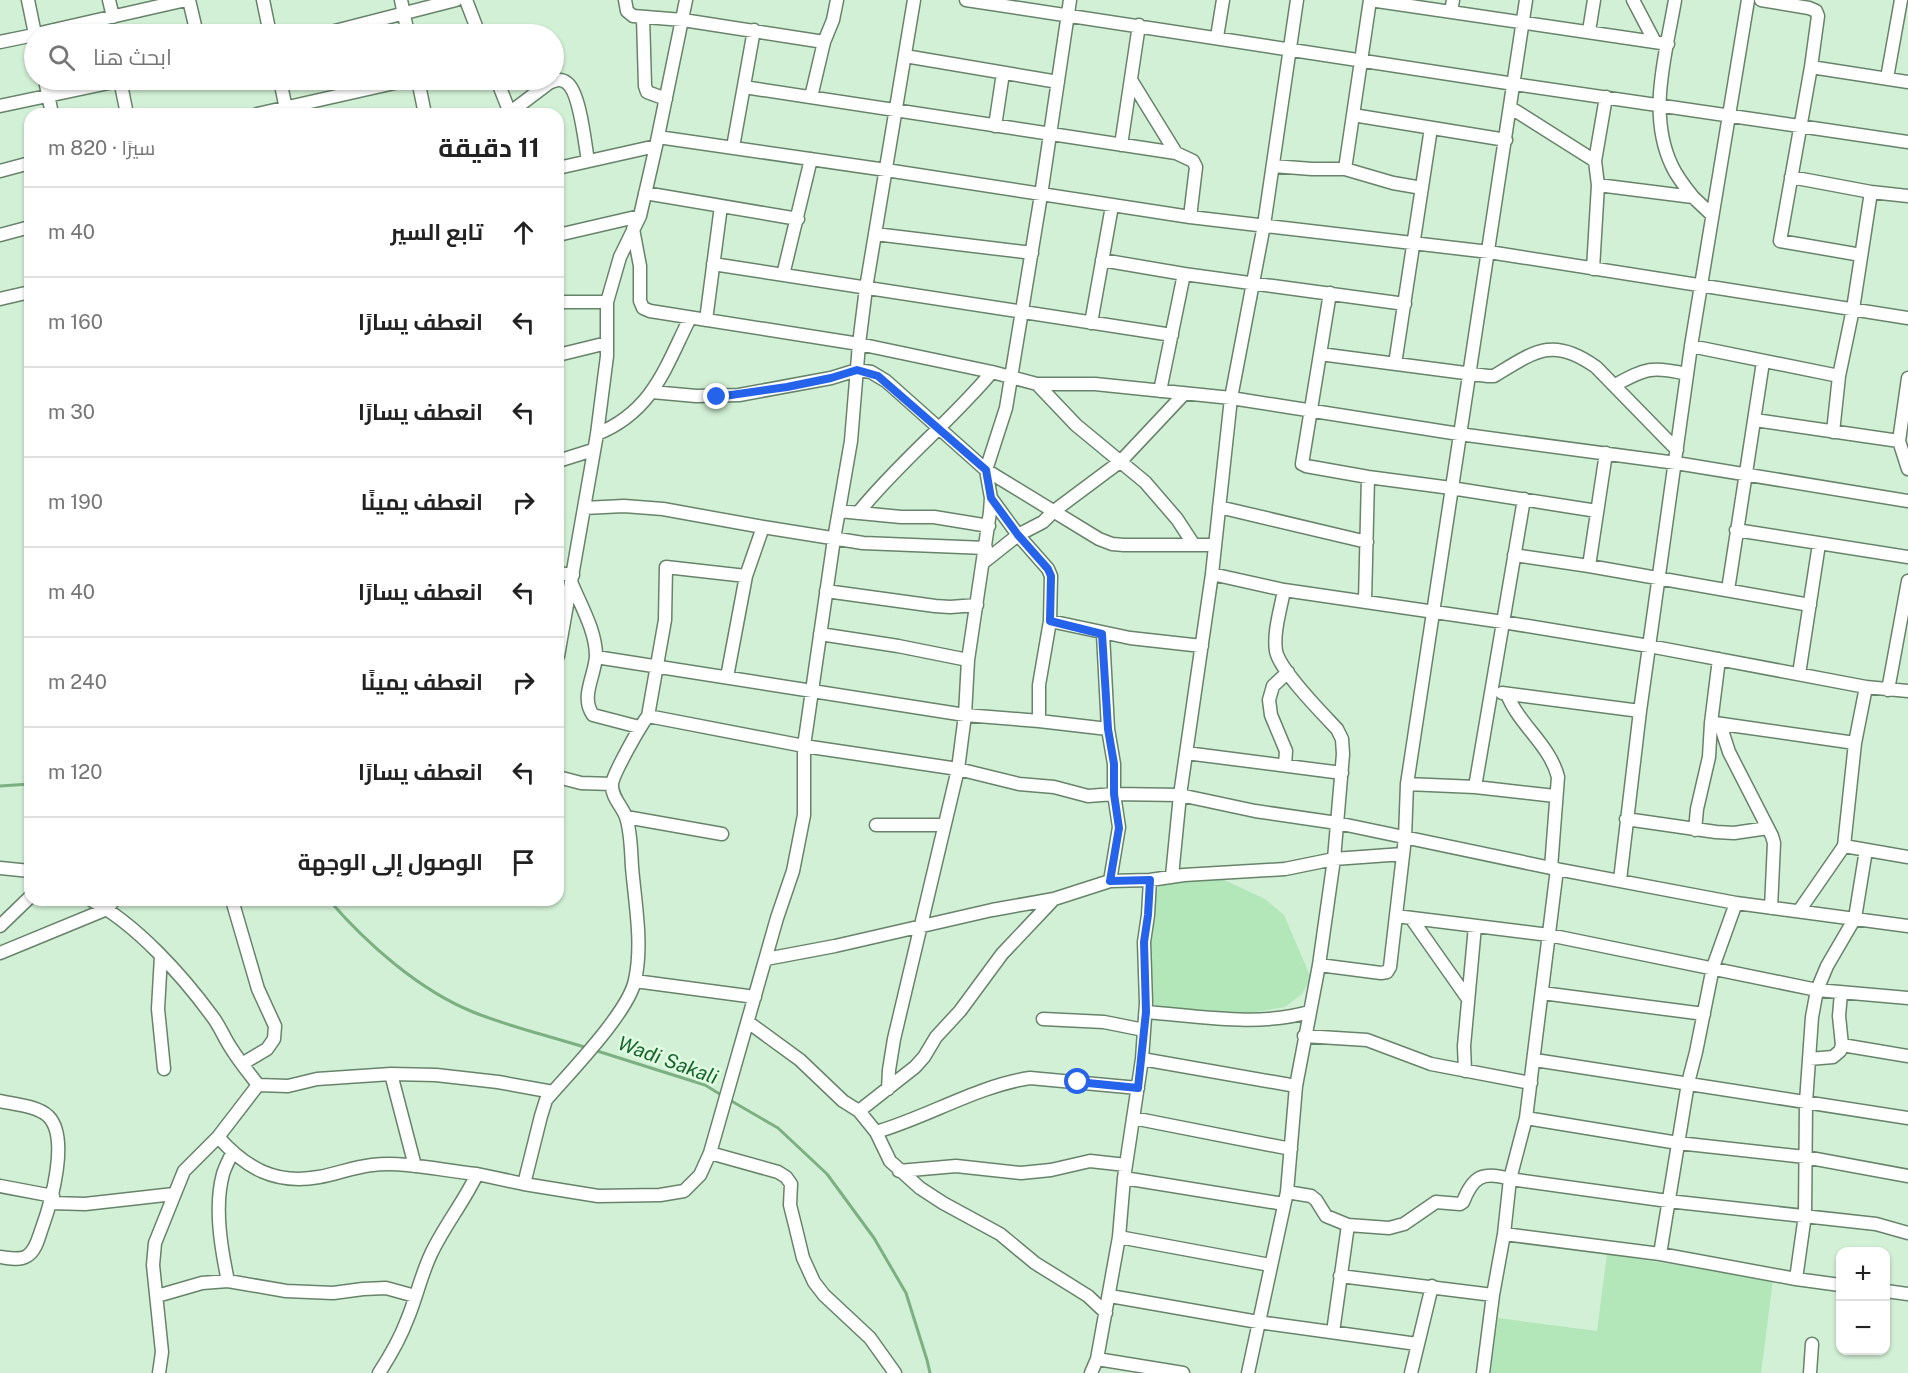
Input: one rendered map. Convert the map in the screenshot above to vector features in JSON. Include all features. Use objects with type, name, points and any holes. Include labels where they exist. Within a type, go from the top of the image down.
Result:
[{"type":"street","points":[[28,0],[33,24]]},
{"type":"street","points":[[108,0],[113,17]]},
{"type":"street","points":[[83,24],[188,0],[194,24]]},
{"type":"street","points":[[263,0],[268,24]]},
{"type":"street","points":[[400,0],[406,24]]},
{"type":"street","points":[[364,24],[456,0]]},
{"type":"street","points":[[466,0],[475,24]]},
{"type":"street","points":[[625,0],[627,11],[633,16],[683,20],[824,42]]},
{"type":"street","points":[[564,621],[597,434],[607,344],[607,302],[620,257],[640,216],[686,0]]},
{"type":"street","points":[[811,96],[837,0]]},
{"type":"street","points":[[218,1137],[245,1164],[264,1172],[301,1179],[317,1178],[373,1165],[415,1166],[477,1174],[598,1196],[660,1195],[684,1191],[700,1175],[710,1153],[777,918],[793,872],[804,815],[804,746],[854,414],[866,288],[914,0]]},
{"type":"street","points":[[966,0],[1908,142]]},
{"type":"street","points":[[888,1089],[894,1039],[958,769],[965,715],[968,660],[989,526],[991,498],[986,470],[1003,423],[1032,253],[1070,0]]},
{"type":"street","points":[[1217,37],[1223,0]]},
{"type":"street","points":[[1172,876],[1180,795],[1212,574],[1231,399],[1264,225],[1297,0]]},
{"type":"street","points":[[1345,169],[1370,0],[1452,6],[1522,22],[1661,43]]},
{"type":"street","points":[[1319,965],[1381,973],[1387,972],[1390,967],[1405,838],[1407,784],[1526,0]]},
{"type":"street","points":[[1589,31],[1594,0]]},
{"type":"street","points":[[1633,0],[1661,43]]},
{"type":"street","points":[[1675,0],[1661,43],[1658,104],[1666,151],[1672,167],[1693,197],[1712,216]]},
{"type":"street","points":[[1620,880],[1640,711],[1691,346],[1748,0]]},
{"type":"street","points":[[1761,0],[1809,8],[1816,11],[1818,16],[1801,125],[1779,241],[1861,255]]},
{"type":"street","points":[[1887,78],[1901,0]]},
{"type":"street","points":[[643,17],[645,86],[647,92],[666,99]]},
{"type":"street","points":[[1121,145],[1139,25]]},
{"type":"street","points":[[733,147],[754,30]]},
{"type":"street","points":[[0,42],[24,37]]},
{"type":"street","points":[[905,56],[1058,82]]},
{"type":"street","points":[[1811,67],[1908,82]]},
{"type":"street","points":[[995,126],[1004,73]]},
{"type":"street","points":[[1131,80],[1176,153]]},
{"type":"street","points":[[564,82],[570,85],[578,106],[588,161]]},
{"type":"street","points":[[744,87],[1176,153],[1193,161],[1196,167],[1190,217]]},
{"type":"street","points":[[47,90],[51,108]]},
{"type":"street","points":[[0,106],[75,90]]},
{"type":"street","points":[[123,90],[126,108]]},
{"type":"street","points":[[282,90],[286,108]]},
{"type":"street","points":[[299,108],[369,90]]},
{"type":"street","points":[[420,90],[424,108]]},
{"type":"street","points":[[501,90],[507,108]]},
{"type":"street","points":[[517,108],[540,90]]},
{"type":"street","points":[[1593,269],[1598,185],[1595,161],[1606,97]]},
{"type":"street","points":[[1511,108],[1595,161]]},
{"type":"street","points":[[1353,115],[1506,140]]},
{"type":"street","points":[[1395,364],[1431,128]]},
{"type":"street","points":[[564,167],[657,142],[733,147],[1190,217],[1489,252],[1908,318]]},
{"type":"street","points":[[783,275],[811,159]]},
{"type":"street","points":[[0,171],[24,165]]},
{"type":"street","points":[[1273,166],[1345,169],[1393,183],[1422,188]]},
{"type":"street","points":[[1791,177],[1871,192],[1908,196]]},
{"type":"street","points":[[1598,185],[1693,197]]},
{"type":"street","points":[[1833,432],[1839,376],[1853,309],[1871,192]]},
{"type":"street","points":[[645,193],[798,219]]},
{"type":"street","points":[[706,320],[721,206]]},
{"type":"street","points":[[1091,323],[1112,206]]},
{"type":"street","points":[[564,234],[640,216]]},
{"type":"street","points":[[0,235],[24,229]]},
{"type":"street","points":[[633,229],[640,266],[640,301],[643,308],[690,318],[859,344],[992,372],[1037,384],[1095,384],[1160,391],[1231,399],[1459,434],[1606,453],[1677,456],[1746,474],[1908,501]]},
{"type":"street","points":[[875,234],[1032,253]]},
{"type":"street","points":[[1102,260],[1184,274],[1405,304]]},
{"type":"street","points":[[713,264],[1172,335]]},
{"type":"street","points":[[1160,391],[1184,274]]},
{"type":"street","points":[[0,299],[24,293]]},
{"type":"street","points":[[1330,293],[1302,464],[1368,477],[1598,511]]},
{"type":"street","points":[[564,302],[607,302]]},
{"type":"street","points":[[597,434],[625,420],[652,392],[690,318]]},
{"type":"street","points":[[564,355],[607,344]]},
{"type":"street","points":[[1691,346],[1839,376]]},
{"type":"street","points":[[1320,354],[1470,375],[1494,376],[1537,351],[1557,348],[1583,357],[1596,367],[1677,456]]},
{"type":"street","points":[[1728,590],[1762,362]]},
{"type":"street","points":[[1614,385],[1642,370],[1655,369],[1688,374]]},
{"type":"street","points":[[652,392],[696,396],[739,395],[831,378],[857,370],[871,372],[886,381],[986,470],[1099,539],[1112,544],[1215,545]]},
{"type":"street","points":[[858,513],[886,480],[966,404],[992,372]]},
{"type":"street","points":[[1908,378],[1899,441],[1908,469]]},
{"type":"street","points":[[1037,384],[1076,425],[1121,461],[1155,493],[1177,519],[1194,545]]},
{"type":"street","points":[[984,562],[1018,535],[1043,522],[1054,511],[1121,461],[1184,394]]},
{"type":"street","points":[[1755,420],[1899,441]]},
{"type":"street","points":[[564,459],[593,450]]},
{"type":"street","points":[[1589,566],[1606,453]]},
{"type":"street","points":[[1365,601],[1368,477]]},
{"type":"street","points":[[991,498],[1018,535],[1048,569],[1051,576],[1050,621],[1039,685],[1039,720]]},
{"type":"street","points":[[1475,787],[1524,500]]},
{"type":"street","points":[[584,508],[624,506],[663,509],[864,543],[986,548]]},
{"type":"street","points":[[1219,507],[1367,543]]},
{"type":"street","points":[[839,511],[934,517],[989,526]]},
{"type":"street","points":[[727,678],[746,576],[763,527]]},
{"type":"street","points":[[1737,530],[1908,557]]},
{"type":"street","points":[[1799,674],[1819,544]]},
{"type":"street","points":[[1514,555],[1810,605]]},
{"type":"street","points":[[524,1184],[546,1100],[621,1011],[635,981],[638,939],[630,839],[626,817],[616,802],[612,784],[639,727],[648,716],[667,610],[666,567],[746,576]]},
{"type":"street","points":[[1212,574],[1284,590],[1649,645],[1866,687],[1908,692]]},
{"type":"street","points":[[564,576],[572,579],[593,637],[596,657],[587,700],[589,709],[593,715],[639,727]]},
{"type":"street","points":[[1888,690],[1908,581]]},
{"type":"street","points":[[1248,1373],[1286,1198],[1296,1086],[1319,965],[1334,859],[1342,773],[1342,739],[1288,672],[1276,652],[1284,590]]},
{"type":"street","points":[[826,591],[935,606],[977,605]]},
{"type":"street","points":[[1050,621],[1102,634],[1202,646]]},
{"type":"street","points":[[820,634],[968,660]]},
{"type":"street","points":[[1102,634],[1108,729],[1114,764],[1114,794],[1119,828],[1110,881]]},
{"type":"street","points":[[596,657],[965,715],[1039,720],[1108,729]]},
{"type":"street","points":[[1695,830],[1716,724],[1719,659]]},
{"type":"street","points":[[1285,765],[1286,751],[1271,715],[1269,700],[1273,686],[1288,672]]},
{"type":"street","points":[[1799,911],[1844,846],[1855,743],[1866,687]]},
{"type":"street","points":[[1492,692],[1640,711]]},
{"type":"street","points":[[1483,1373],[1492,1295],[1504,1234],[1510,1179],[1526,1118],[1535,1060],[1549,936],[1554,868],[1555,796],[1558,777],[1555,767],[1517,713],[1507,694]]},
{"type":"street","points":[[648,716],[804,746],[958,769],[1019,784],[1054,787],[1088,796],[1180,795],[1256,811],[1337,823],[1736,903],[1908,926]]},
{"type":"street","points":[[1716,724],[1855,743]]},
{"type":"street","points":[[1716,724],[1774,843],[1771,908]]},
{"type":"street","points":[[1186,753],[1342,773]]},
{"type":"street","points":[[564,779],[581,783],[612,784]]},
{"type":"street","points":[[1407,784],[1475,787],[1555,796]]},
{"type":"street","points":[[626,817],[722,834]]},
{"type":"street","points":[[1626,819],[1695,830],[1734,833],[1768,828]]},
{"type":"street","points":[[876,825],[944,825]]},
{"type":"street","points":[[1844,846],[1908,857]]},
{"type":"street","points":[[1796,1279],[1805,1215],[1806,1102],[1812,1017],[1817,990],[1827,966],[1855,918],[1866,849]]},
{"type":"street","points":[[766,959],[1054,899],[1110,881],[1285,869],[1334,859],[1403,854]]},
{"type":"street","points":[[0,868],[24,870]]},
{"type":"street","points":[[1091,1373],[1097,1359],[1110,1296],[1119,1237],[1124,1178],[1142,1059],[1146,1012],[1144,942],[1150,880]]},
{"type":"street","points":[[859,1111],[915,1067],[1002,954],[1054,899]]},
{"type":"street","points":[[0,926],[24,903]]},
{"type":"street","points":[[1660,1254],[1688,1083],[1713,967],[1736,903]]},
{"type":"street","points":[[0,953],[106,906]]},
{"type":"street","points":[[113,906],[182,976],[214,1018],[242,1064],[258,1085]]},
{"type":"street","points":[[234,906],[258,989],[275,1026],[274,1039],[267,1049],[242,1064]]},
{"type":"street","points":[[1396,916],[1549,936],[1713,967],[1817,990],[1908,998]]},
{"type":"street","points":[[1411,918],[1468,999]]},
{"type":"street","points":[[1465,1071],[1464,1046],[1475,926]]},
{"type":"street","points":[[161,956],[158,1009],[164,1069]]},
{"type":"street","points":[[635,981],[755,997]]},
{"type":"street","points":[[1542,993],[1704,1014]]},
{"type":"street","points":[[1809,1059],[1833,1057],[1837,1055],[1842,1045],[1839,1016],[1841,993]]},
{"type":"street","points":[[1146,1012],[1252,1020],[1291,1018],[1309,1012]]},
{"type":"street","points":[[1043,1018],[1104,1022],[1144,1030]]},
{"type":"street","points":[[748,1022],[800,1060],[843,1101],[859,1111],[876,1132],[890,1161],[920,1188],[1000,1234],[1035,1263],[1088,1296],[1106,1313]]},
{"type":"street","points":[[1304,1036],[1367,1040],[1431,1064],[1531,1083]]},
{"type":"street","points":[[1842,1045],[1908,1056]]},
{"type":"street","points":[[1142,1059],[1296,1086]]},
{"type":"street","points":[[1535,1060],[1908,1118]]},
{"type":"street","points":[[258,1085],[288,1086],[317,1079],[391,1074],[436,1075],[498,1082],[552,1092]]},
{"type":"street","points":[[391,1074],[415,1166]]},
{"type":"street","points":[[876,1132],[907,1123],[994,1087],[1017,1080],[1030,1078],[1138,1088]]},
{"type":"street","points":[[159,1373],[162,1352],[153,1265],[155,1243],[184,1171],[218,1137],[258,1085]]},
{"type":"street","points":[[0,1101],[39,1110],[47,1115],[54,1124],[57,1136],[57,1164],[52,1199],[35,1247],[28,1256],[15,1259],[0,1257]]},
{"type":"street","points":[[1133,1118],[1292,1149]]},
{"type":"street","points":[[1526,1118],[1678,1143],[1805,1157],[1908,1176]]},
{"type":"street","points":[[228,1281],[221,1246],[220,1196],[223,1174],[232,1153]]},
{"type":"street","points":[[710,1153],[786,1177],[791,1184],[790,1205],[800,1247],[814,1282],[824,1295],[870,1338],[895,1373]]},
{"type":"street","points":[[900,1171],[956,1166],[1021,1173],[1051,1170],[1090,1161],[1126,1165]]},
{"type":"street","points":[[379,1373],[395,1348],[431,1254],[451,1218],[467,1196],[477,1174]]},
{"type":"street","points":[[1124,1178],[1286,1198],[1311,1196],[1317,1200],[1326,1216],[1348,1225],[1396,1227],[1411,1221],[1436,1202],[1460,1204],[1474,1180],[1499,1176],[1668,1201],[1876,1224],[1908,1233]]},
{"type":"street","points":[[0,1186],[52,1199],[85,1204],[174,1194]]},
{"type":"street","points":[[1333,1332],[1348,1225]]},
{"type":"street","points":[[1504,1234],[1660,1254],[1836,1284]]},
{"type":"street","points":[[1119,1237],[1270,1265]]},
{"type":"street","points":[[1340,1276],[1492,1295]]},
{"type":"street","points":[[157,1296],[202,1284],[228,1281],[286,1291],[333,1293],[363,1288],[386,1288],[416,1296]]},
{"type":"street","points":[[1411,1373],[1432,1286]]},
{"type":"street","points":[[1890,1292],[1908,1294]]},
{"type":"street","points":[[1110,1296],[1258,1322],[1417,1344]]},
{"type":"street","points":[[1810,1373],[1812,1344]]},
{"type":"street","points":[[1097,1359],[1183,1373]]},
{"type":"green space","points":[[1220,878],[1265,899],[1284,915],[1311,978],[1302,994],[1285,1007],[1249,1013],[1154,1007],[1149,940],[1152,904],[1157,890],[1165,879]]},
{"type":"green space","points":[[1607,1254],[1773,1280],[1761,1373],[1490,1373],[1498,1318],[1597,1331]]},
{"type":"waterway","name":"Wadi Sakali","points":[[0,786],[24,784]]},
{"type":"waterway","name":"Wadi Sakali","points":[[334,906],[395,964],[453,1003],[516,1027],[587,1048]]},
{"type":"waterway","name":"Wadi Sakali","points":[[594,1050],[705,1085],[723,1096]]},
{"type":"waterway","name":"Wadi Sakali","points":[[728,1099],[778,1128],[827,1174],[874,1238],[906,1293],[930,1373]]},
{"type":"route","points":[[717,397],[787,387],[857,370],[871,372],[878,376],[986,470],[991,498],[1018,535],[1048,569],[1051,576],[1050,621],[1102,634],[1108,729],[1112,745],[1114,794],[1119,828],[1110,881],[1150,880],[1144,942],[1146,1012],[1138,1088],[1078,1082]]}]
